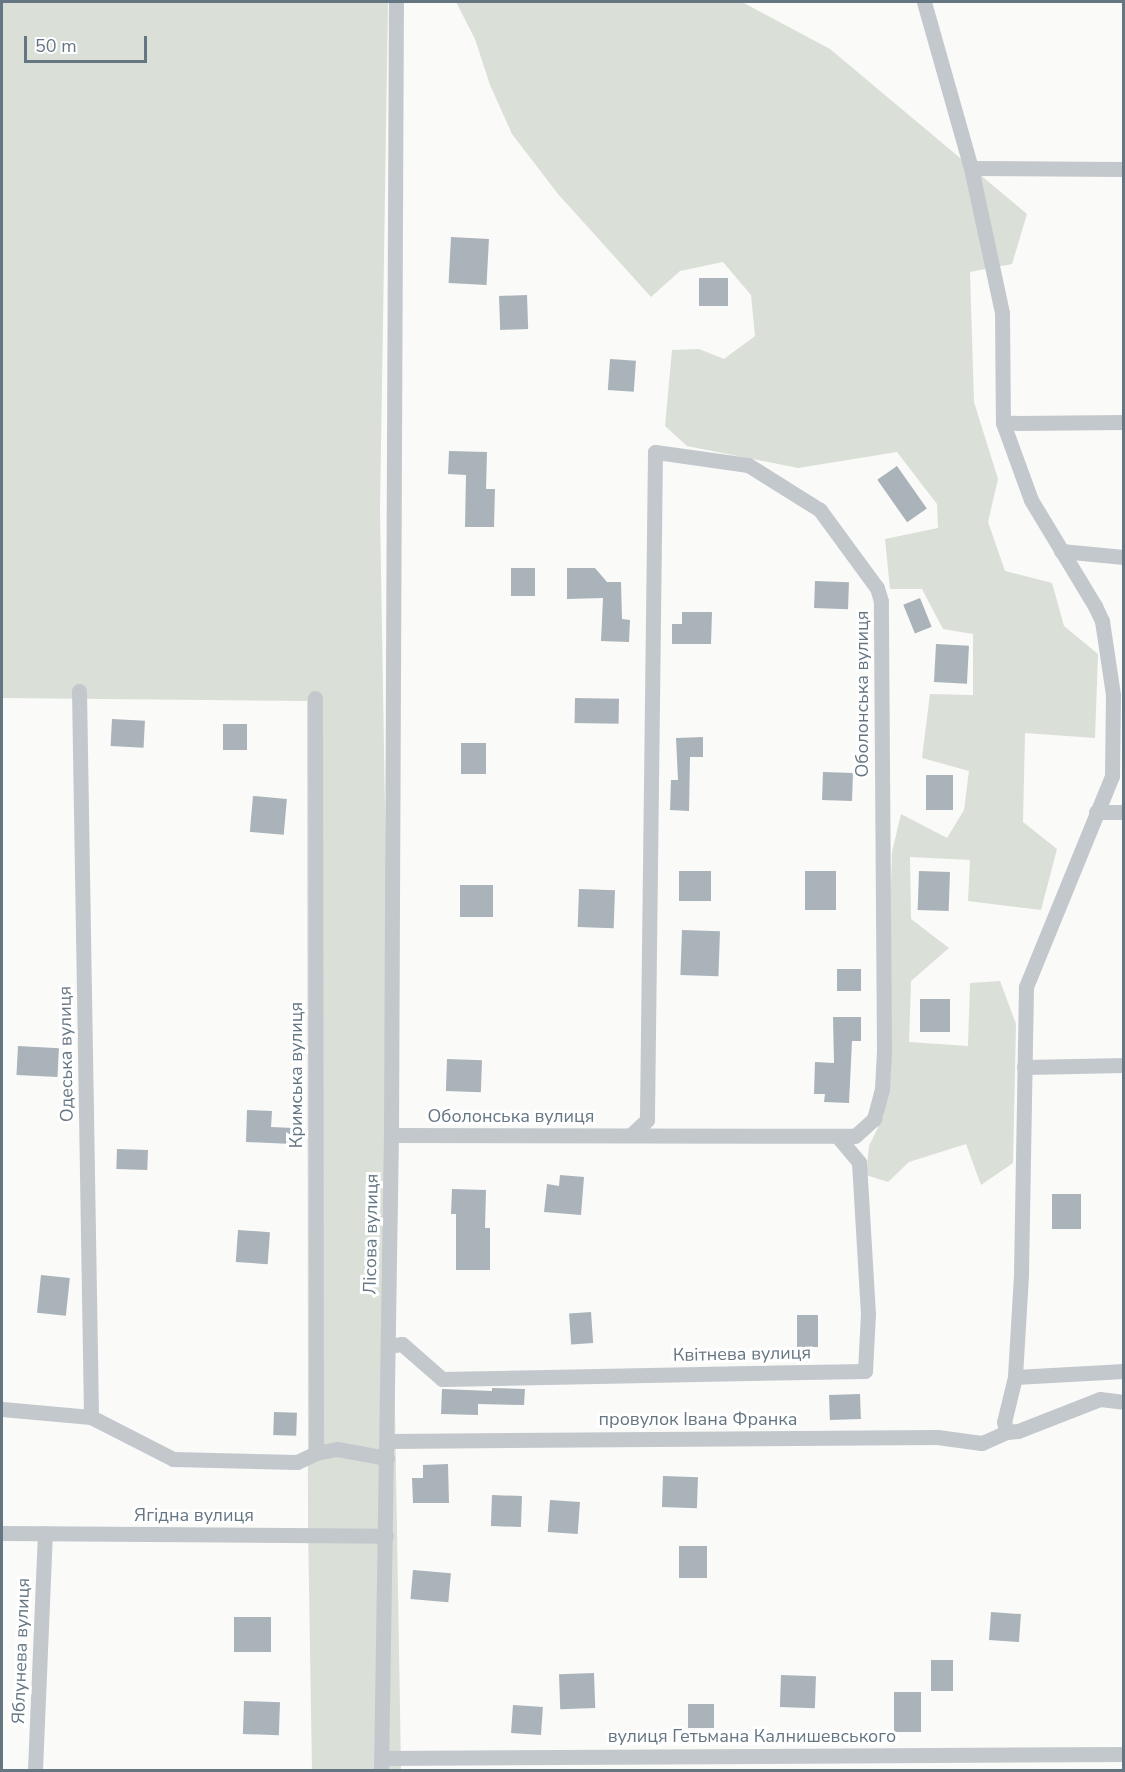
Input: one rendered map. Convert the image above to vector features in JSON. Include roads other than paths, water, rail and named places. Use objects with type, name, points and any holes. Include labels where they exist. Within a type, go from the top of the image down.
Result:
[{"type":"street","name":"Лісова вулиця","points":[[381,1764],[392,1136],[396,2]]},
{"type":"street","points":[[924,2],[970,168],[1002,313],[1003,423],[1031,500],[1102,621],[1113,695],[1112,776],[1095,812],[1026,987],[1021,1275],[1014,1377],[1004,1422],[1007,1432]]},
{"type":"street","points":[[970,168],[1124,169]]},
{"type":"street","points":[[1003,423],[1124,422]]},
{"type":"street","name":"Оболонська вулиця","points":[[392,1136],[855,1136],[866,1129],[874,1119],[882,1089],[884,1052],[881,601],[872,579],[820,510],[748,465],[655,452],[647,1120],[631,1135]]},
{"type":"street","points":[[1061,551],[1124,557]]},
{"type":"street","name":"Одеська вулиця","points":[[79,692],[92,1417]]},
{"type":"street","name":"Кримська вулиця","points":[[315,698],[316,1453]]},
{"type":"street","points":[[1095,812],[1124,812]]},
{"type":"street","points":[[1023,1067],[1124,1065]]},
{"type":"street","name":"Квітнева вулиця","points":[[389,1346],[402,1344],[442,1379],[865,1371],[868,1314],[859,1162],[837,1136]]},
{"type":"street","points":[[1014,1377],[1124,1371]]},
{"type":"street","name":"провулок Івана Франка","points":[[387,1441],[937,1437],[982,1443],[1100,1399],[1124,1402]]},
{"type":"street","points":[[2,1409],[92,1417],[173,1459],[297,1462],[316,1453],[338,1449],[387,1458]]},
{"type":"street","name":"Ягідна вулиця","points":[[2,1533],[386,1536]]},
{"type":"street","name":"Яблунева вулиця","points":[[35,1770],[45,1533]]},
{"type":"street","name":"вулиця Гетьмана Калнишевського","points":[[381,1764],[1124,1754]]}]
